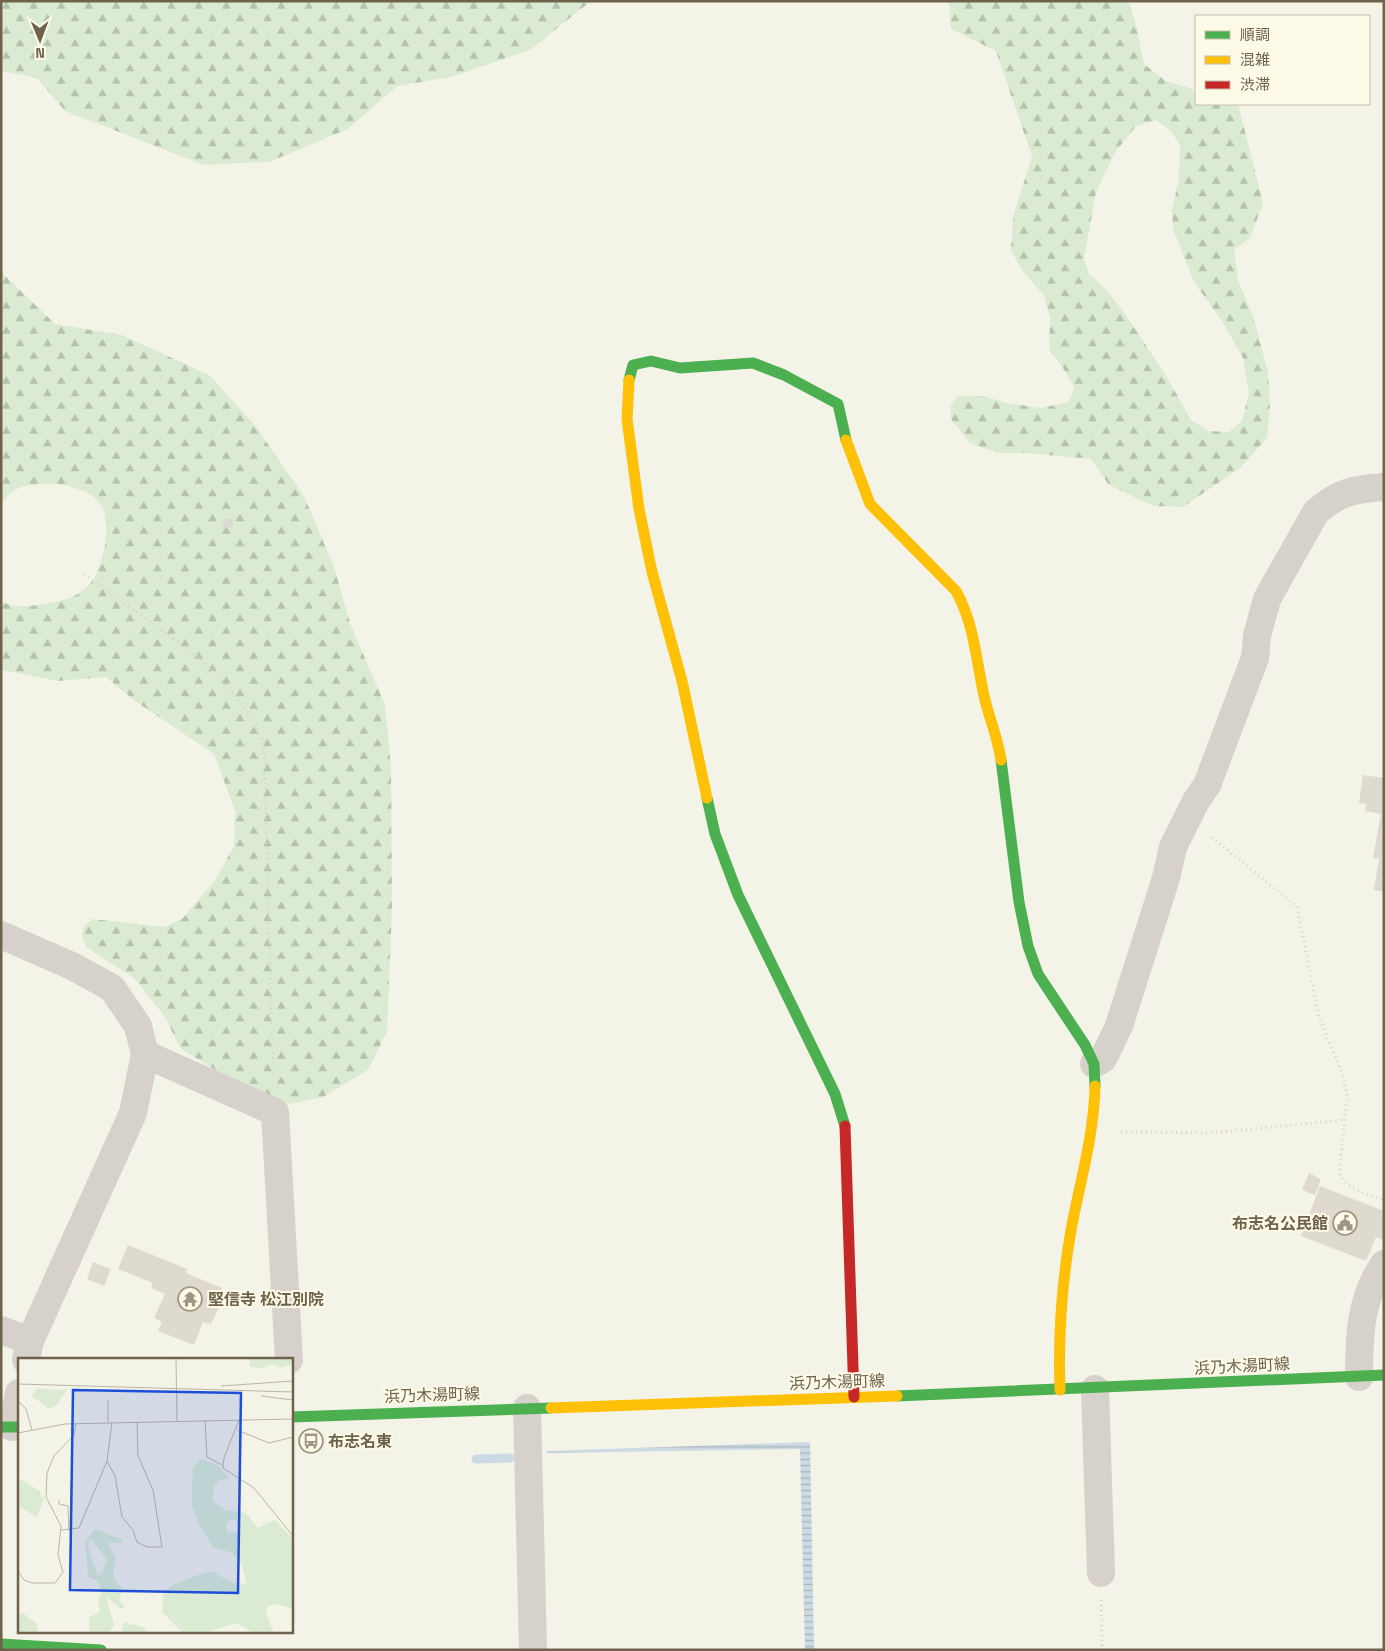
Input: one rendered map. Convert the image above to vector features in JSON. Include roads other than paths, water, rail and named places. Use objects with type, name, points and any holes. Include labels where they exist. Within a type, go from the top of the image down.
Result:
[{"type":"main road","points":[[854,1398],[846,1134],[843,1115],[819,1059],[738,895],[715,834],[682,681],[652,572],[639,509],[627,419],[627,386],[633,365],[651,362],[680,368],[753,363],[784,375],[838,404],[844,433],[858,476],[870,504],[956,591],[965,605],[971,625],[983,691],[998,740],[1019,902],[1028,946],[1038,974],[1085,1045],[1094,1064],[1095,1088],[1092,1132],[1072,1231],[1062,1306],[1060,1390]]},
{"type":"main road","name":"浜乃木湯町線","points":[[292,1413],[854,1398],[1371,1376]]},
{"type":"main road","points":[[1,1644],[101,1650]]},
{"type":"street","points":[[1094,1064],[1103,1059],[1119,1026],[1166,878],[1173,847],[1207,785],[1254,658],[1257,636],[1267,599],[1316,512],[1326,504],[1354,489],[1384,487]]},
{"type":"street","points":[[1,935],[72,966],[112,988],[138,1026],[145,1054],[133,1113],[28,1350],[1,1330]]},
{"type":"street","points":[[145,1054],[275,1112],[289,1358]]},
{"type":"street","points":[[1371,1376],[1362,1314],[1369,1291],[1384,1264]]},
{"type":"street","points":[[1095,1389],[1100,1573]]},
{"type":"street","points":[[10,1427],[18,1397]]},
{"type":"street","points":[[527,1408],[533,1650]]},
{"type":"waterway","points":[[476,1459],[510,1458]]},
{"type":"place","name":"布志名公民館","points":[[1345,1223]]},
{"type":"place","name":"堅信寺 松江別院","points":[[190,1299]]},
{"type":"place","name":"布志名東","points":[[311,1441]]}]
